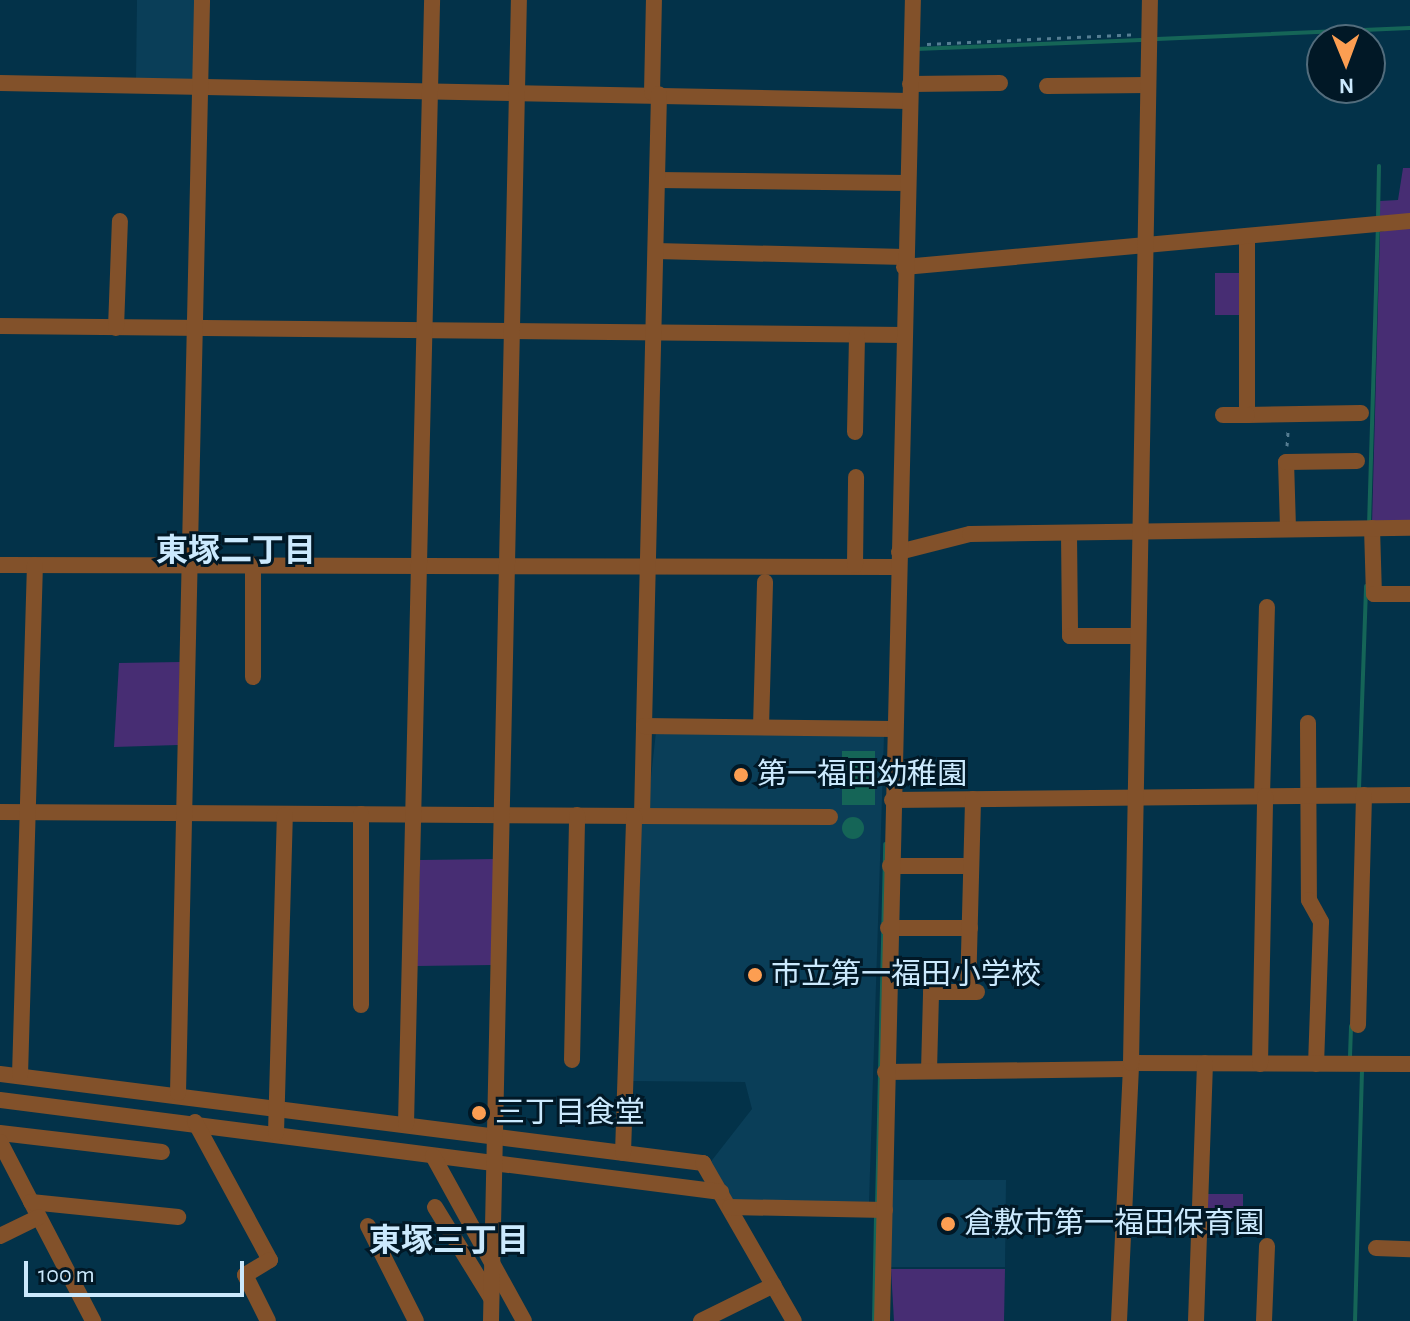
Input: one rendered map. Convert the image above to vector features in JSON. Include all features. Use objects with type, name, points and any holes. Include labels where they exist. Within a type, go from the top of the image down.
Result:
[{"type":"street","points":[[178,1093],[187,564],[202,0]]},
{"type":"street","points":[[406,1124],[427,333],[432,0]]},
{"type":"street","points":[[491,1321],[519,0]]},
{"type":"street","points":[[623,1153],[644,726],[658,180],[654,0]]},
{"type":"street","points":[[882,1321],[879,1209],[892,800],[890,728],[904,335],[906,97],[913,0]]},
{"type":"street","points":[[1119,1321],[1129,1066],[1150,0]]},
{"type":"street","points":[[0,83],[906,97],[1000,83]]},
{"type":"street","points":[[1047,86],[1148,85]]},
{"type":"street","points":[[658,180],[907,183]]},
{"type":"street","points":[[116,328],[120,221]]},
{"type":"street","points":[[656,251],[904,262],[1378,229],[1410,221]]},
{"type":"street","points":[[1247,236],[1247,415]]},
{"type":"street","points":[[0,326],[427,333],[904,335]]},
{"type":"street","points":[[855,432],[857,335]]},
{"type":"street","points":[[1223,415],[1361,413]]},
{"type":"street","points":[[1288,528],[1286,462],[1357,461]]},
{"type":"street","points":[[855,565],[856,477]]},
{"type":"street","points":[[1369,528],[1374,594],[1409,594]]},
{"type":"street","points":[[0,565],[855,565],[895,563],[970,534],[1410,528]]},
{"type":"street","points":[[1069,534],[1070,636],[1136,636]]},
{"type":"street","points":[[253,564],[253,677]]},
{"type":"street","points":[[20,1075],[25,813],[35,565]]},
{"type":"street","points":[[761,727],[765,582]]},
{"type":"street","points":[[1260,1064],[1267,607]]},
{"type":"street","points":[[1308,723],[1309,900],[1321,922],[1316,1064]]},
{"type":"street","points":[[644,726],[890,728]]},
{"type":"street","points":[[1358,1025],[1361,795]]},
{"type":"street","points":[[892,800],[1410,795]]},
{"type":"street","points":[[929,1071],[931,992],[973,992],[970,928],[973,799]]},
{"type":"street","points":[[0,812],[830,817]]},
{"type":"street","points":[[361,814],[361,1005]]},
{"type":"street","points":[[276,1133],[285,815]]},
{"type":"street","points":[[572,1060],[577,815]]},
{"type":"street","points":[[890,866],[971,866]]},
{"type":"street","points":[[888,928],[970,928]]},
{"type":"street","points":[[885,1072],[1205,1063],[1410,1064]]},
{"type":"street","points":[[1196,1321],[1205,1063]]},
{"type":"street","points":[[0,1074],[178,1093],[703,1163],[794,1321]]},
{"type":"street","points":[[0,1100],[195,1122],[721,1192]]},
{"type":"street","points":[[229,1127],[233,1101]]},
{"type":"street","points":[[195,1122],[270,1260],[245,1275],[268,1321]]},
{"type":"street","points":[[0,1133],[162,1152]]},
{"type":"street","points":[[0,1142],[93,1321]]},
{"type":"street","points":[[433,1156],[524,1321]]},
{"type":"street","points":[[435,1207],[491,1298]]},
{"type":"street","points":[[730,1207],[879,1209]]},
{"type":"street","points":[[0,1236],[35,1209],[178,1217]]},
{"type":"street","points":[[368,1226],[416,1321]]},
{"type":"street","points":[[1264,1321],[1267,1246]]},
{"type":"street","points":[[1376,1248],[1410,1249]]},
{"type":"street","points":[[701,1321],[774,1285]]},
{"type":"path","points":[[912,45],[1149,34]]},
{"type":"path","points":[[1286,462],[1289,417]]},
{"type":"shaded area","points":[[137,0],[196,0],[196,81],[136,80]]},
{"type":"shaded area","points":[[1403,168],[1410,168],[1410,217],[1380,225],[1380,201],[1398,200]]},
{"type":"shaded area","points":[[1410,225],[1410,524],[1372,524],[1380,232]]},
{"type":"shaded area","points":[[1215,273],[1242,273],[1242,315],[1215,315]]},
{"type":"shaded area","points":[[180,662],[178,745],[114,747],[119,663]]},
{"type":"shaded area","name":"市立第一福田小学校","points":[[656,732],[884,736],[869,1202],[731,1200],[709,1164],[752,1109],[745,1082],[629,1081],[637,823],[647,813]]},
{"type":"shaded area","points":[[842,751],[875,751],[875,805],[842,805]]},
{"type":"shaded area","points":[[853,817],[861,820],[864,828],[861,836],[853,839],[845,836],[842,828],[845,820]]},
{"type":"shaded area","points":[[496,859],[493,965],[417,966],[420,860]]},
{"type":"shaded area","name":"倉敷市第一福田保育園","points":[[890,1180],[1006,1180],[1005,1267],[890,1267]]},
{"type":"shaded area","points":[[1208,1194],[1243,1194],[1243,1216],[1208,1216]]},
{"type":"shaded area","points":[[891,1269],[1005,1269],[1004,1321],[894,1321]]},
{"type":"waterway","points":[[1157,39],[1410,28]]},
{"type":"waterway","points":[[916,49],[1141,40]]},
{"type":"waterway","points":[[1378,218],[1379,166]]},
{"type":"waterway","points":[[1369,526],[1378,226]]},
{"type":"waterway","points":[[1359,789],[1366,586]]},
{"type":"waterway","points":[[877,1207],[885,844]]},
{"type":"waterway","points":[[1350,1056],[1351,1026]]},
{"type":"waterway","points":[[1355,1321],[1362,1068]]},
{"type":"waterway","points":[[874,1321],[876,1215]]},
{"type":"place","name":"第一福田幼稚園","points":[[741,775]]},
{"type":"place","name":"市立第一福田小学校","points":[[755,975]]},
{"type":"place","name":"三丁目食堂","points":[[479,1113]]},
{"type":"place","name":"倉敷市第一福田保育園","points":[[948,1224]]},
{"type":"district","name":"東塚二丁目","points":[[236,551]]},
{"type":"district","name":"東塚三丁目","points":[[449,1241]]}]
